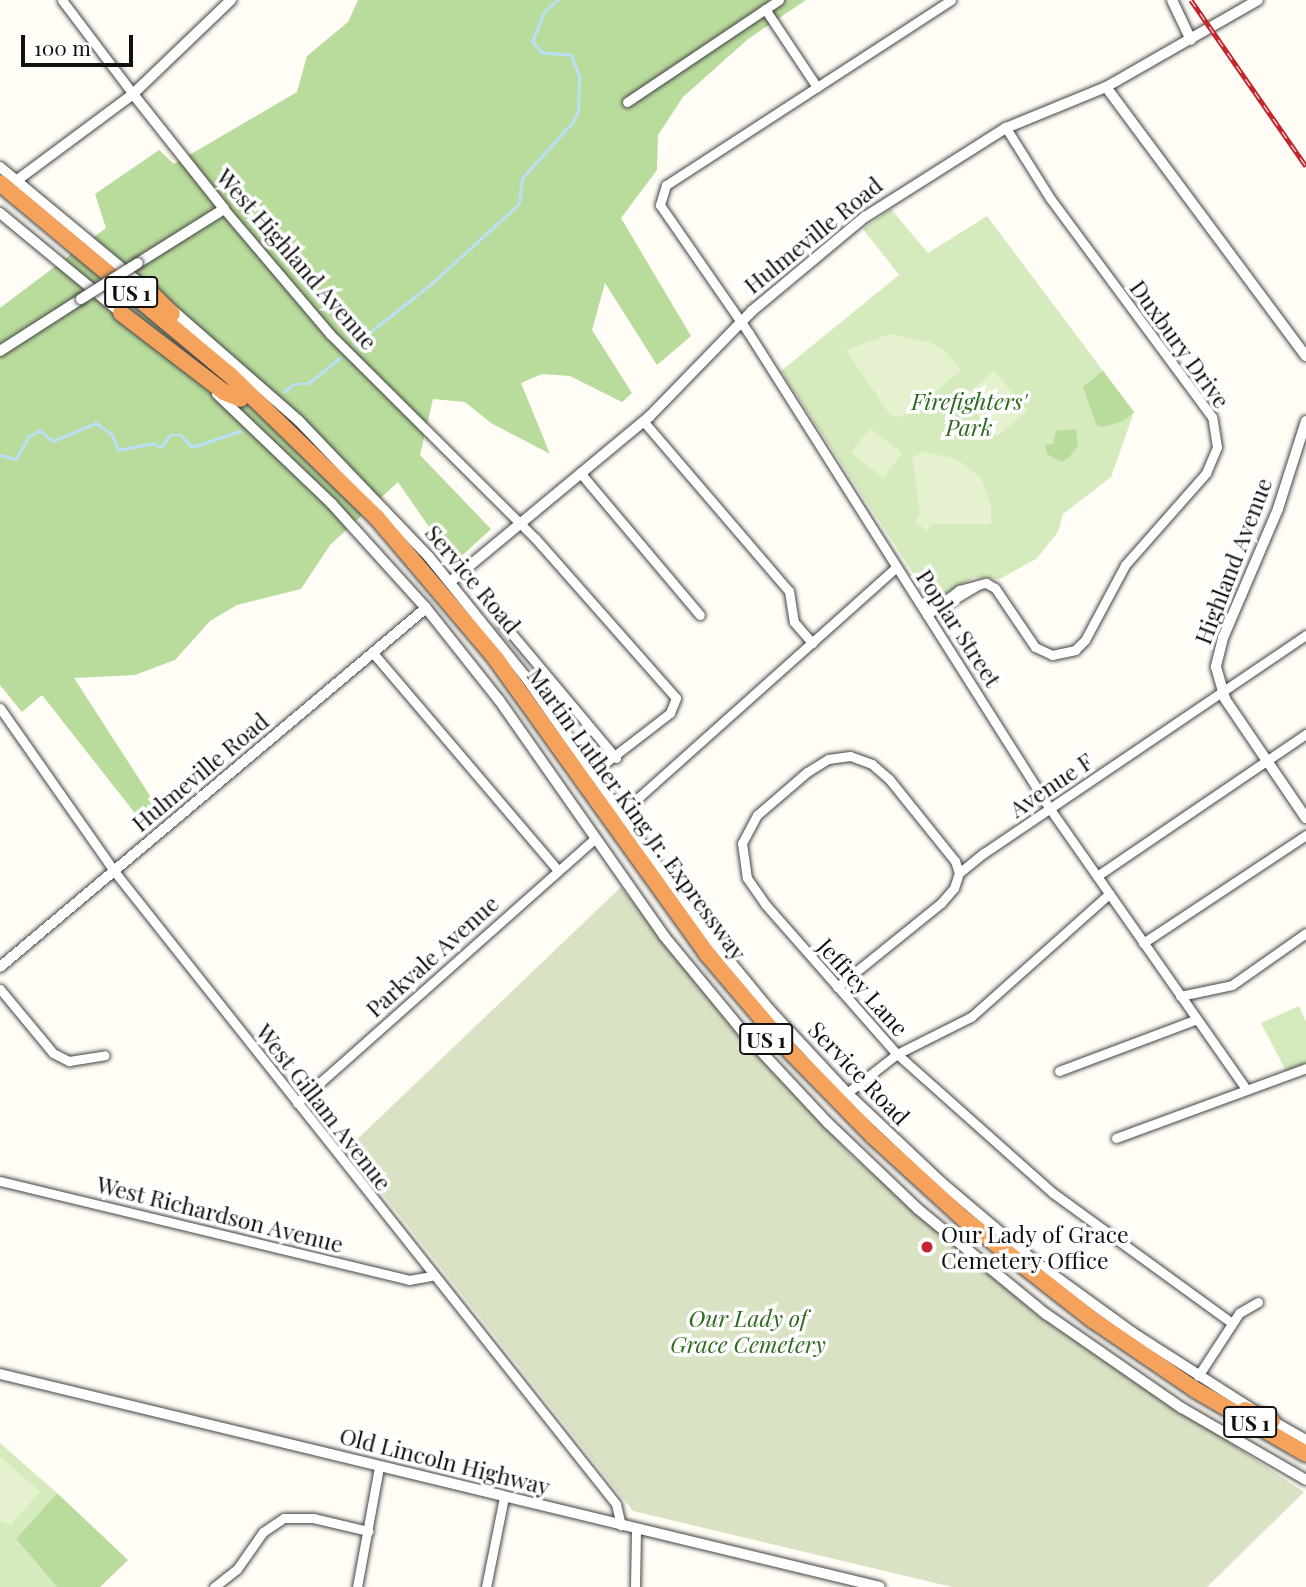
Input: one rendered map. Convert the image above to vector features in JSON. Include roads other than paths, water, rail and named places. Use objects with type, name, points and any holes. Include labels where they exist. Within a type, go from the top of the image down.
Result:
[{"type":"highway","name":"Martin Luther King Jr. Expressway","points":[[8,182],[261,402],[377,518],[461,614],[682,922],[806,1068],[902,1164],[985,1237],[1093,1320],[1306,1454]]},
{"type":"highway","name":"Martin Luther King Jr. Expressway","points":[[0,196],[241,398],[332,485],[432,594],[509,693],[674,928],[752,1024],[827,1105],[942,1213],[1054,1304],[1178,1390],[1306,1465]]},
{"type":"highway","points":[[147,289],[261,402]]},
{"type":"highway","points":[[121,313],[224,392],[241,398]]},
{"type":"highway","points":[[1196,1383],[1272,1421]]},
{"type":"street","name":"West Highland Avenue","points":[[62,0],[223,209],[330,334],[523,526],[676,698],[670,713],[616,758]]},
{"type":"street","points":[[8,182],[133,94],[231,0]]},
{"type":"street","points":[[626,102],[779,0]]},
{"type":"street","points":[[765,9],[817,87],[951,0]]},
{"type":"street","points":[[1172,0],[1191,40]]},
{"type":"street","name":"Hulmeville Road","points":[[450,582],[523,526],[644,422],[741,323],[865,217],[1006,128],[1106,87],[1258,0]]},
{"type":"street","name":"Poplar Street","points":[[817,87],[669,183],[660,191],[660,205],[741,323],[1050,809],[1247,1089]]},
{"type":"street","points":[[1106,87],[1306,356]]},
{"type":"street","name":"Duxbury Drive","points":[[927,615],[982,582],[995,588],[1035,647],[1052,654],[1074,650],[1085,640],[1125,565],[1206,473],[1218,439],[1212,417],[1050,198],[1006,128]]},
{"type":"street","name":"Service Road","points":[[0,167],[8,182],[147,289],[309,430],[450,582],[527,679],[619,815],[717,947],[847,1093],[1014,1244],[1196,1383]]},
{"type":"street","points":[[0,351],[223,209]]},
{"type":"street","points":[[0,213],[275,446],[426,608],[499,700],[664,936],[752,1043],[918,1209],[1102,1354],[1218,1430],[1306,1480]]},
{"type":"street","name":"Highland Avenue","points":[[1306,421],[1275,517],[1223,638],[1216,667],[1221,693],[1306,818]]},
{"type":"street","points":[[644,422],[789,592],[794,622],[812,643]]},
{"type":"street","points":[[582,475],[700,615]]},
{"type":"street","points":[[619,815],[896,567]]},
{"type":"street","name":"Hulmeville Road","points":[[0,967],[426,608]]},
{"type":"street","points":[[501,621],[616,758],[592,773]]},
{"type":"street","name":"Avenue F","points":[[837,987],[941,903],[958,873],[1306,635]]},
{"type":"street","points":[[373,653],[558,870]]},
{"type":"street","name":"West Gillam Avenue","points":[[0,708],[114,871],[431,1276],[616,1504],[621,1525]]},
{"type":"street","points":[[1097,876],[1306,734]]},
{"type":"street","name":"Jeffrey Lane","points":[[958,873],[955,860],[895,786],[857,758],[824,761],[757,815],[743,843],[747,878],[897,1055],[1053,1193],[1232,1323]]},
{"type":"street","points":[[1143,943],[1306,835]]},
{"type":"street","name":"Parkvale Avenue","points":[[297,1103],[594,839]]},
{"type":"street","points":[[847,1093],[897,1055],[971,1017],[1109,894]]},
{"type":"street","points":[[1180,996],[1232,985],[1306,933]]},
{"type":"street","points":[[0,989],[53,1053],[69,1061],[93,1060],[105,1055]]},
{"type":"street","points":[[1059,1071],[1196,1018]]},
{"type":"street","points":[[1116,1138],[1306,1068]]},
{"type":"street","name":"West Richardson Avenue","points":[[0,1181],[409,1280],[431,1276]]},
{"type":"street","points":[[1196,1383],[1232,1323],[1245,1307],[1258,1302]]},
{"type":"street","name":"Old Lincoln Highway","points":[[0,1374],[880,1587]]},
{"type":"street","points":[[1272,1421],[1304,1436]]},
{"type":"street","points":[[357,1587],[379,1467]]},
{"type":"street","points":[[486,1587],[504,1497]]},
{"type":"street","points":[[214,1587],[237,1569],[263,1532],[284,1518],[313,1518],[368,1531]]},
{"type":"street","points":[[635,1587],[636,1529]]},
{"type":"waterway","points":[[354,345],[431,284],[519,204],[522,178],[572,123],[578,111],[579,76],[571,55],[542,53],[532,42],[544,12],[557,0]]},
{"type":"waterway","points":[[284,392],[294,384],[307,384],[340,358]]},
{"type":"waterway","points":[[0,455],[16,459],[28,437],[39,430],[53,441],[96,423],[112,434],[118,450],[153,443],[161,447],[170,435],[181,435],[192,447],[240,431]]},
{"type":"railway","points":[[1191,0],[1306,166]]},
{"type":"place","name":"Our Lady of Grace Cemetery Office","points":[[927,1247]]},
{"type":"park label","name":"Firefighters' Park","points":[[969,414]]},
{"type":"park label","name":"Our Lady of Grace Cemetery","points":[[748,1331]]}]
